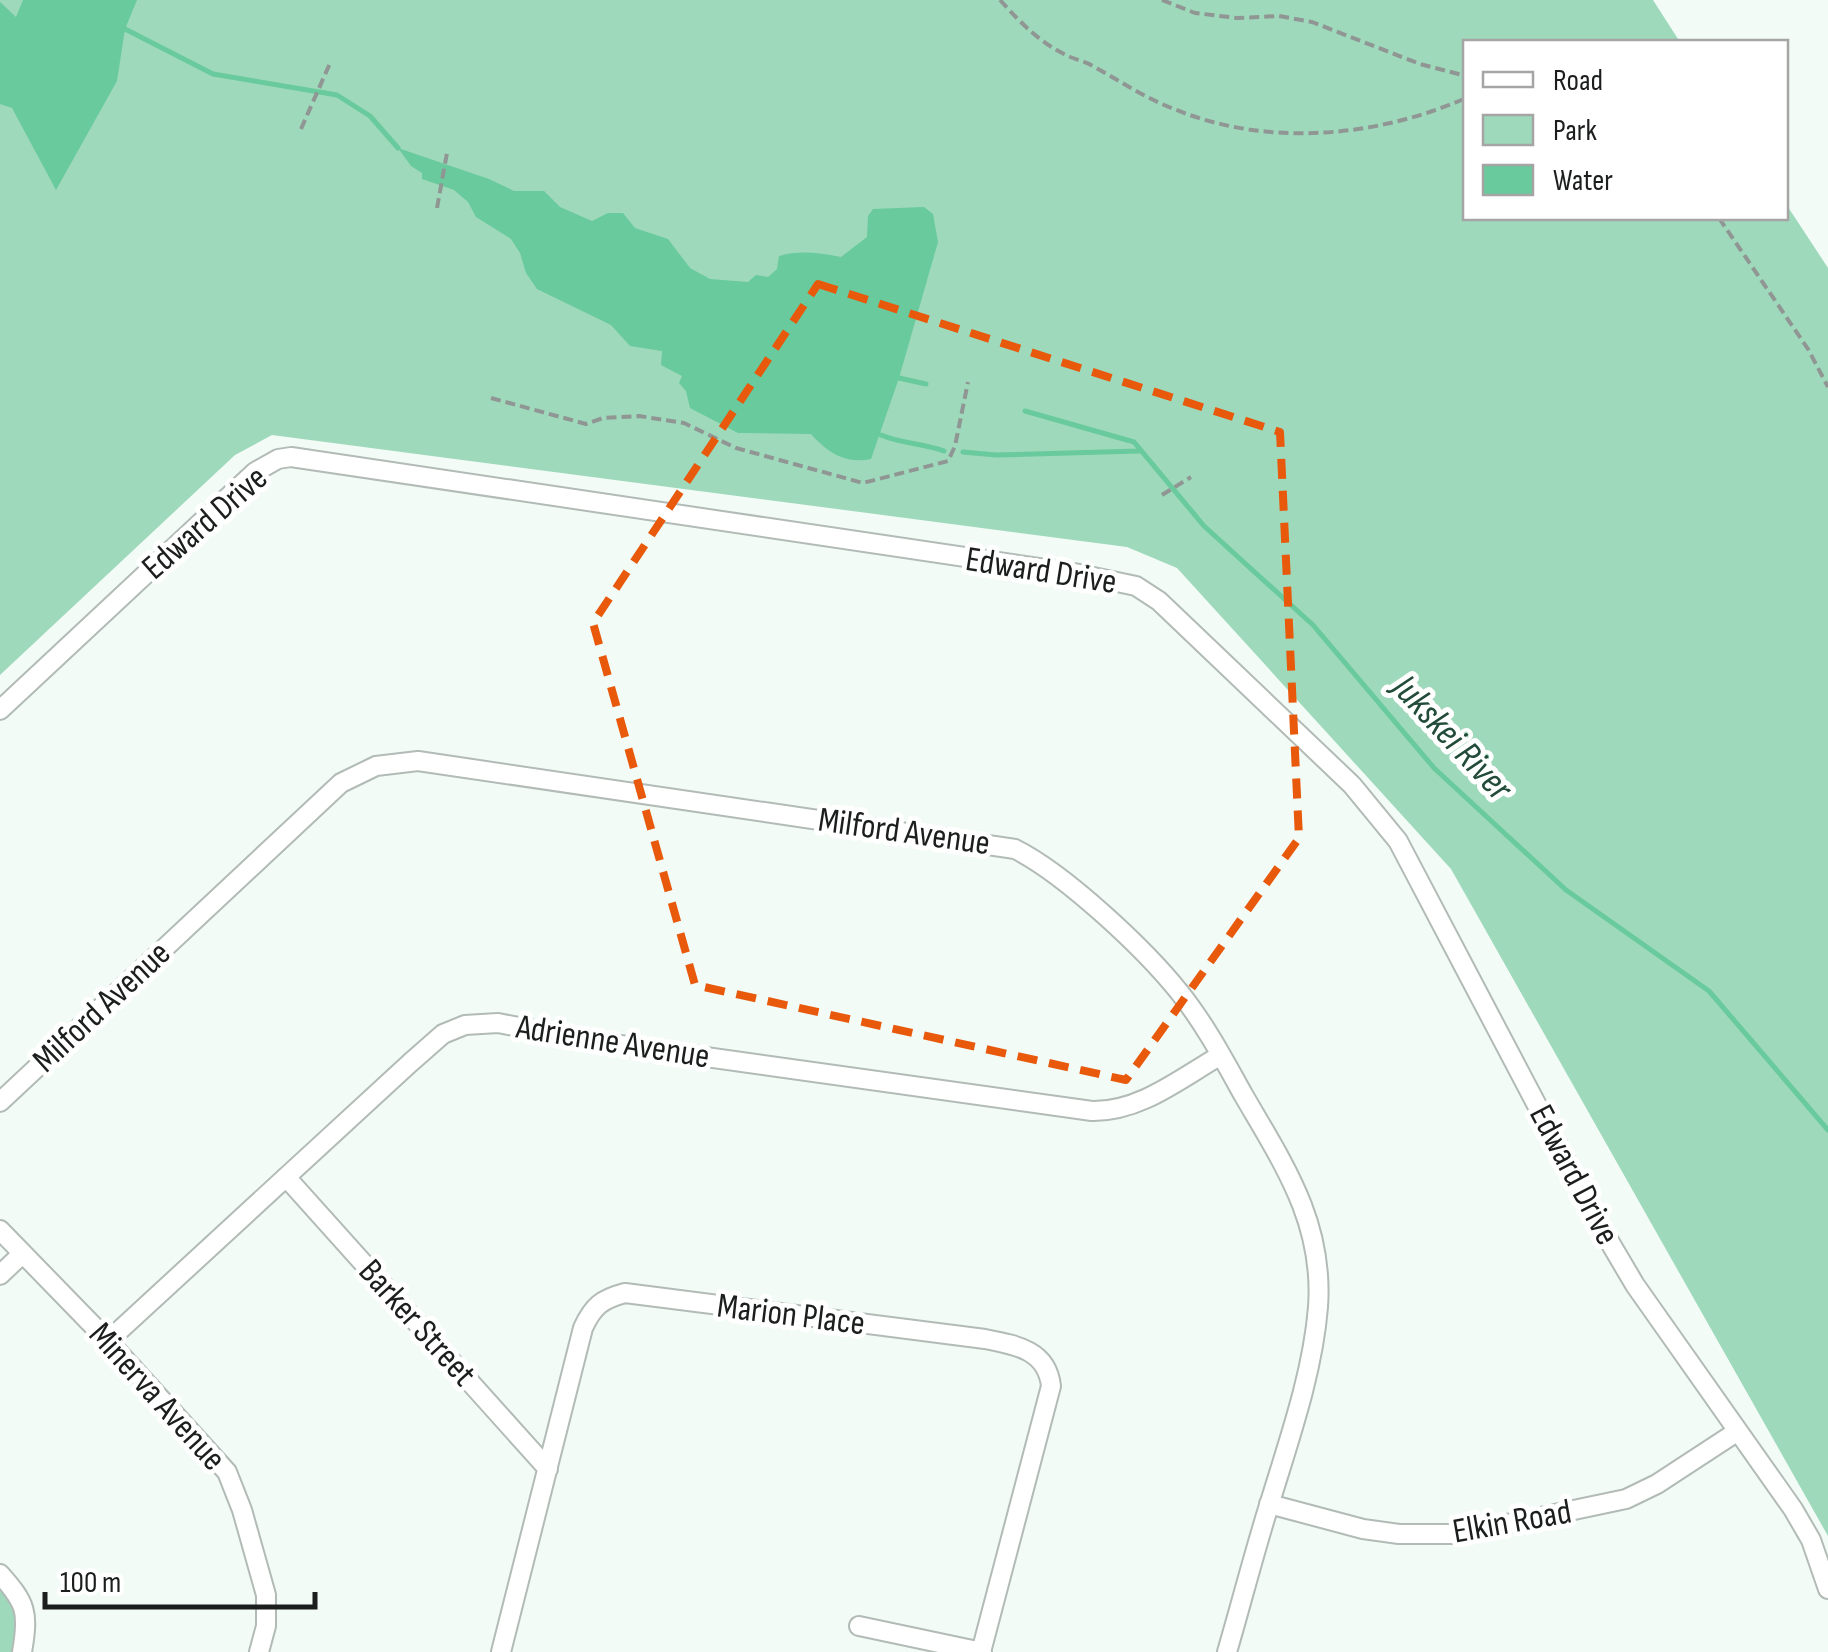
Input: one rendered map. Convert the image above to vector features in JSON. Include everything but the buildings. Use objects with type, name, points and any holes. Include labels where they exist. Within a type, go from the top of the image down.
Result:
[{"type":"street","name":"Edward Drive","points":[[0,710],[256,472],[278,459],[291,457],[1079,574],[1136,586],[1159,601],[1276,711],[1352,785],[1398,841],[1602,1229],[1635,1284],[1804,1528],[1828,1589]]},
{"type":"street","name":"Milford Avenue","points":[[0,1102],[341,783],[376,766],[399,761],[438,764],[1015,849],[1036,859],[1070,886],[1181,994],[1221,1055],[1297,1188],[1314,1239],[1318,1306],[1313,1335],[1288,1446],[1227,1652]]},
{"type":"street","name":"Adrienne Avenue","points":[[108,1341],[444,1034],[465,1024],[498,1023],[592,1041],[1092,1111],[1112,1111],[1138,1104],[1221,1055]]},
{"type":"street","name":"Barker Street","points":[[286,1177],[548,1469]]},
{"type":"street","name":"Minerva Avenue","points":[[0,1230],[218,1460],[232,1482],[266,1595],[266,1626],[259,1652]]},
{"type":"street","points":[[0,1275],[21,1255]]},
{"type":"street","name":"Marion Place","points":[[502,1652],[584,1328],[593,1308],[606,1298],[625,1293],[1019,1346],[1036,1355],[1046,1367],[1051,1386],[982,1652]]},
{"type":"street","name":"Elkin Road","points":[[1269,1504],[1364,1529],[1399,1534],[1460,1534],[1626,1499],[1657,1484],[1738,1431]]},
{"type":"street","points":[[0,1574],[19,1594],[25,1608],[22,1652]]},
{"type":"street","points":[[859,1626],[982,1652]]},
{"type":"path","points":[[1000,0],[1027,30],[1064,54],[1132,90],[1216,124],[1254,131],[1326,132],[1401,122],[1463,99]]},
{"type":"path","points":[[1162,0],[1195,12],[1237,18],[1279,16],[1312,22],[1420,64],[1463,75]]},
{"type":"path","points":[[301,129],[331,61]]},
{"type":"path","points":[[437,208],[446,153]]},
{"type":"path","points":[[1721,220],[1808,350],[1828,387]]},
{"type":"path","points":[[492,398],[586,424],[603,418],[639,416],[684,423],[736,448],[863,482],[948,461],[956,446],[968,382]]},
{"type":"path","points":[[1162,496],[1191,478]]},
{"type":"highlighted area","points":[[818,284],[1280,432],[1299,838],[1126,1080],[695,985],[593,623]]},
{"type":"green space","points":[[0,0],[1653,0],[1679,40],[1463,40],[1463,220],[1788,220],[1788,207],[1828,268],[1828,1536],[1451,869],[1177,568],[1127,547],[272,435],[235,455],[0,675]]},
{"type":"green space","points":[[0,1586],[13,1602],[17,1616],[14,1652],[0,1652]]},
{"type":"water","points":[[23,0],[137,0],[125,29],[117,81],[56,190],[12,108],[0,104],[0,2],[16,17]]},
{"type":"water","points":[[398,148],[514,191],[544,191],[560,207],[592,221],[608,213],[623,213],[635,228],[668,239],[690,268],[710,279],[748,282],[756,275],[768,277],[777,269],[779,256],[787,254],[841,257],[867,237],[868,216],[873,209],[924,207],[933,214],[938,242],[871,459],[838,456],[811,434],[738,433],[690,408],[686,391],[679,383],[682,376],[661,365],[662,351],[630,346],[611,325],[537,289],[511,239],[476,217],[468,202],[454,190],[422,179],[422,173],[411,166]]},
{"type":"waterway","points":[[125,29],[213,74],[337,95],[370,116],[398,148]]},
{"type":"waterway","points":[[899,378],[926,384]]},
{"type":"waterway","name":"Jukskei River","points":[[1025,411],[1134,442],[1204,526],[1313,625],[1434,768],[1566,890],[1709,991],[1828,1130]]},
{"type":"waterway","points":[[881,435],[944,451]]},
{"type":"waterway","points":[[963,452],[996,455],[1139,451]]}]
